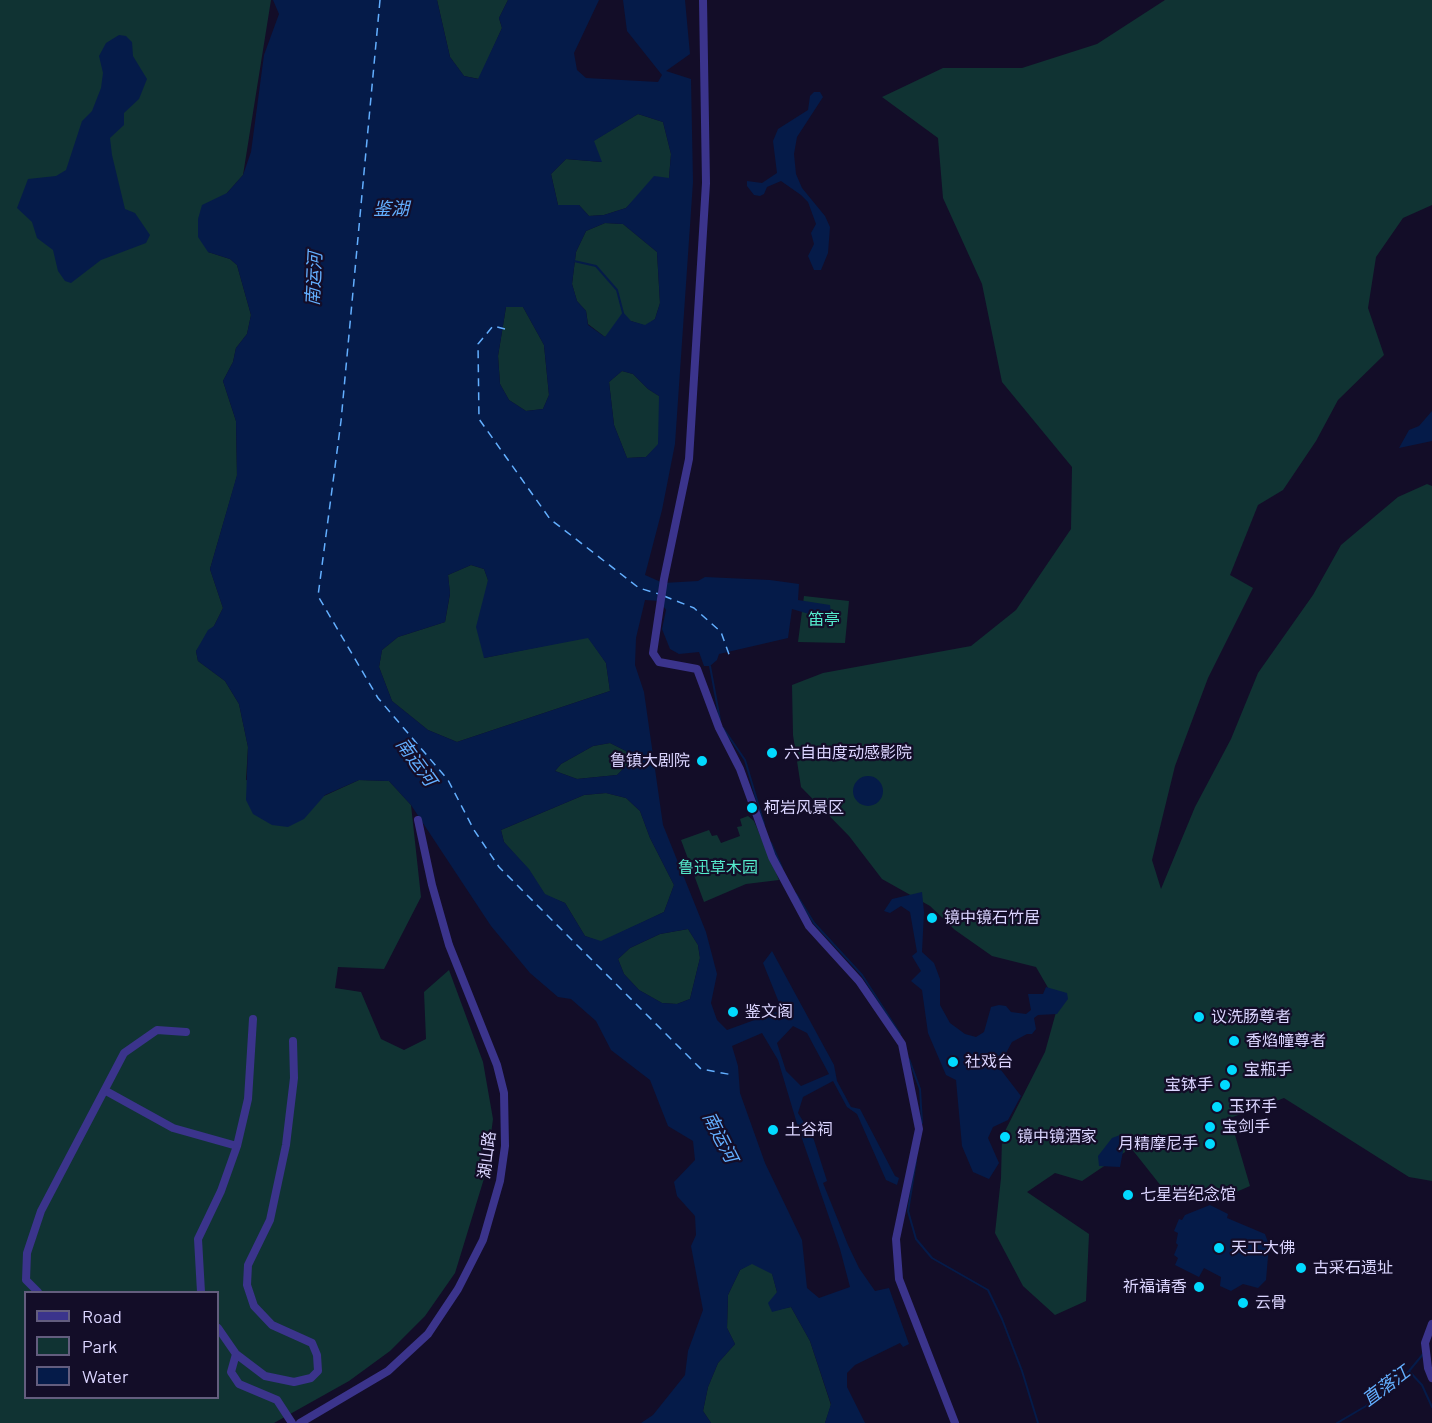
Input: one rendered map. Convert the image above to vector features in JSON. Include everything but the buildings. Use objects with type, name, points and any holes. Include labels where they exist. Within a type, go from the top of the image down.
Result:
[{"type":"street","points":[[704,0],[706,183],[690,443],[663,579],[653,653],[659,662],[697,669],[719,728],[740,769],[772,857],[809,926],[859,981],[902,1044],[919,1129],[905,1186],[896,1239],[899,1279],[955,1423]]},
{"type":"street","name":"湖山路","points":[[300,1423],[388,1371],[428,1334],[458,1289],[483,1240],[500,1181],[505,1146],[504,1093],[497,1065],[449,945],[432,885],[418,820]]},
{"type":"street","points":[[201,1291],[198,1239],[237,1146],[248,1099],[253,1019]]},
{"type":"street","points":[[37,1291],[26,1280],[27,1253],[41,1211],[124,1053],[157,1030],[186,1032]]},
{"type":"street","points":[[219,1329],[236,1354],[265,1376],[294,1382],[311,1378],[318,1371],[317,1355],[312,1343],[272,1325],[254,1306],[247,1285],[248,1265],[270,1220],[286,1145],[294,1078],[293,1041]]},
{"type":"street","points":[[105,1090],[173,1128],[237,1146]]},
{"type":"street","points":[[1432,1324],[1426,1345],[1432,1378]]},
{"type":"street","points":[[236,1354],[231,1372],[239,1384],[277,1400],[292,1423]]},
{"type":"green space","points":[[0,0],[271,0],[243,175],[227,193],[208,252],[230,259],[237,265],[251,315],[247,334],[236,348],[233,362],[223,381],[236,421],[237,476],[210,569],[223,608],[214,626],[196,651],[198,661],[225,681],[239,704],[248,747],[246,780],[324,796],[359,780],[389,781],[411,805],[421,897],[384,969],[338,967],[335,988],[361,992],[381,1039],[404,1050],[426,1039],[424,992],[449,970],[483,1062],[493,1119],[486,1172],[455,1273],[425,1316],[390,1351],[349,1381],[274,1423],[0,1423]]},
{"type":"green space","points":[[437,0],[508,0],[499,18],[502,28],[479,79],[464,76],[450,57]]},
{"type":"green space","points":[[1165,0],[1432,0],[1432,205],[1403,218],[1376,257],[1368,308],[1384,355],[1338,400],[1316,441],[1283,490],[1258,505],[1230,575],[1253,588],[1208,678],[1175,766],[1152,860],[1161,889],[1195,807],[1231,739],[1258,673],[1313,595],[1341,545],[1398,497],[1427,484],[1432,486],[1432,1181],[1409,1177],[1284,1098],[1230,1118],[1250,1186],[1211,1203],[1165,1191],[1131,1148],[1082,1181],[1055,1173],[1027,1192],[1089,1234],[1086,1301],[1055,1315],[1023,1286],[995,1233],[1001,1178],[1002,1137],[1045,1052],[1058,1005],[1036,967],[992,956],[955,930],[930,906],[882,879],[849,836],[801,787],[793,735],[792,685],[823,673],[971,646],[1016,610],[1071,529],[1072,467],[1002,382],[982,284],[943,198],[938,138],[882,97],[943,68],[1022,68],[1097,44]]},
{"type":"green space","points":[[638,114],[663,122],[671,154],[669,178],[634,200],[626,208],[604,215],[589,216],[579,205],[558,205],[551,174],[566,159],[601,162],[593,141]]},
{"type":"green space","points":[[605,223],[623,224],[657,252],[660,303],[655,319],[646,326],[631,321],[605,337],[588,324],[586,311],[577,301],[572,284],[576,252],[586,231]]},
{"type":"green space","points":[[506,307],[523,307],[544,345],[549,395],[543,409],[526,411],[509,400],[500,384],[498,356]]},
{"type":"green space","points":[[622,371],[633,374],[659,396],[659,444],[646,457],[627,458],[614,425],[609,382]]},
{"type":"green space","points":[[471,565],[484,569],[488,580],[484,658],[588,637],[606,663],[610,691],[457,742],[428,730],[392,701],[379,667],[382,650],[398,637],[445,622],[450,594],[448,575]]},
{"type":"green space","name":"笛亭","points":[[804,596],[849,601],[845,643],[798,642]]},
{"type":"green space","points":[[610,743],[626,751],[627,765],[617,775],[577,779],[555,771],[561,764],[593,746]]},
{"type":"green space","points":[[606,793],[626,798],[640,811],[650,838],[674,885],[664,912],[601,942],[585,936],[565,903],[545,895],[529,870],[504,842],[501,830],[584,795]]},
{"type":"green space","name":"鲁迅草木园","points":[[748,816],[754,821],[779,880],[746,884],[704,902],[681,840],[709,830],[712,836],[717,835],[721,843],[740,836],[737,827],[742,826],[740,819]]},
{"type":"green space","points":[[688,929],[698,945],[700,958],[690,999],[677,1004],[662,1003],[639,990],[624,974],[618,959],[630,948],[660,934]]},
{"type":"green space","points":[[752,1263],[772,1273],[777,1292],[772,1311],[791,1307],[810,1341],[831,1405],[825,1423],[711,1423],[703,1411],[708,1387],[718,1363],[735,1344],[727,1328],[728,1295],[740,1270]]},
{"type":"water","name":"鉴湖","points":[[273,0],[437,0],[450,57],[464,76],[478,79],[502,28],[499,18],[508,0],[599,0],[574,53],[577,70],[586,78],[658,82],[662,75],[627,31],[623,0],[685,0],[690,54],[666,71],[691,79],[693,182],[675,444],[662,510],[645,575],[663,583],[698,581],[705,577],[770,580],[799,584],[798,600],[830,605],[831,613],[819,617],[792,609],[788,638],[719,654],[717,660],[710,666],[704,666],[699,652],[679,654],[670,649],[662,629],[666,610],[660,601],[645,600],[636,638],[635,665],[644,692],[663,825],[706,932],[717,974],[711,1003],[717,1020],[727,1030],[782,1010],[763,963],[772,951],[834,1065],[837,1081],[851,1107],[860,1109],[895,1176],[899,1178],[897,1185],[886,1180],[857,1114],[847,1107],[833,1081],[803,1097],[798,1113],[813,1137],[827,1181],[823,1183],[848,1245],[859,1268],[875,1291],[889,1288],[909,1344],[903,1347],[900,1343],[855,1365],[847,1373],[847,1387],[865,1423],[825,1423],[831,1404],[810,1341],[791,1307],[772,1312],[768,1303],[777,1292],[772,1274],[752,1264],[740,1270],[728,1295],[727,1328],[735,1344],[718,1363],[708,1387],[703,1411],[711,1423],[641,1423],[653,1415],[685,1375],[688,1351],[703,1310],[691,1246],[696,1235],[695,1216],[677,1196],[674,1182],[695,1160],[693,1141],[668,1126],[650,1080],[611,1050],[596,1021],[571,999],[558,997],[530,973],[491,926],[411,805],[389,781],[359,780],[325,795],[304,819],[288,827],[272,825],[253,814],[246,800],[248,747],[239,704],[225,681],[198,661],[196,651],[208,630],[214,626],[223,608],[210,569],[237,475],[236,421],[223,381],[233,362],[236,348],[247,334],[251,315],[237,265],[230,259],[208,252],[198,237],[198,219],[202,205],[227,193],[243,175],[251,152],[264,55],[279,14]],"holes":[[[638,114],[663,122],[671,154],[669,178],[654,176],[626,208],[604,215],[589,216],[579,205],[558,205],[551,174],[566,159],[602,162],[594,141]],[[605,223],[623,224],[657,252],[660,303],[655,319],[645,325],[631,321],[623,312],[605,337],[588,325],[586,311],[577,301],[572,284],[576,252],[586,231]],[[506,307],[523,307],[544,345],[549,395],[543,409],[526,411],[509,400],[500,384],[498,356]],[[622,371],[633,374],[659,396],[658,444],[646,457],[627,458],[614,425],[609,382]],[[471,565],[484,569],[488,580],[476,627],[484,658],[588,638],[606,663],[610,691],[457,742],[428,730],[392,701],[379,667],[382,650],[398,637],[445,622],[450,593],[448,575]],[[610,743],[626,751],[627,765],[617,775],[577,779],[555,771],[561,764],[593,746]],[[606,793],[626,798],[640,811],[650,838],[674,885],[664,912],[601,941],[585,936],[565,903],[545,894],[529,869],[504,842],[501,830],[584,795]],[[688,929],[698,945],[700,958],[690,999],[677,1004],[662,1003],[639,990],[624,974],[618,959],[630,948],[660,934]],[[793,1026],[807,1033],[829,1074],[801,1086],[786,1071],[777,1043]],[[762,1033],[778,1060],[798,1127],[840,1249],[850,1287],[819,1298],[807,1288],[802,1240],[765,1163],[740,1093],[738,1066],[732,1046]]]},
{"type":"water","points":[[119,35],[126,36],[132,42],[133,56],[147,79],[139,99],[124,113],[124,125],[110,138],[112,155],[125,209],[135,213],[150,235],[146,243],[101,260],[71,283],[65,281],[58,271],[53,250],[37,238],[32,222],[17,208],[28,179],[56,176],[66,170],[82,121],[92,111],[101,88],[103,73],[99,56],[106,43]]},
{"type":"water","points":[[814,92],[820,92],[823,97],[797,137],[794,154],[796,174],[802,188],[825,216],[830,227],[828,253],[821,270],[814,270],[808,256],[814,244],[811,233],[816,224],[808,202],[781,181],[767,187],[764,194],[760,196],[754,195],[747,186],[747,181],[762,183],[777,173],[773,141],[778,129],[808,110],[810,96]]},
{"type":"water","points":[[1432,411],[1432,441],[1399,448],[1409,430],[1419,426]]},
{"type":"water","points":[[868,776],[879,780],[883,791],[879,802],[868,806],[857,802],[853,791],[857,780]]},
{"type":"water","points":[[922,892],[924,912],[922,952],[934,963],[940,979],[940,1005],[950,1023],[965,1034],[976,1037],[984,1032],[991,1007],[1006,1006],[1011,1012],[1026,1014],[1031,1010],[1028,994],[1043,994],[1046,987],[1067,993],[1068,999],[1057,1014],[1038,1015],[1034,1018],[1036,1029],[1032,1034],[1027,1034],[1012,1042],[1006,1053],[990,1059],[994,1068],[1001,1070],[1021,1096],[1008,1120],[993,1127],[988,1138],[999,1163],[989,1179],[973,1172],[962,1146],[956,1080],[946,1075],[928,1033],[922,990],[911,981],[921,971],[912,956],[917,952],[910,912],[901,906],[890,913],[884,911],[892,899]]},
{"type":"water","points":[[1123,1134],[1125,1141],[1120,1167],[1099,1166],[1098,1156],[1112,1138]]},
{"type":"water","points":[[1210,1205],[1228,1214],[1227,1218],[1265,1234],[1269,1245],[1266,1280],[1258,1288],[1243,1284],[1231,1291],[1220,1286],[1221,1277],[1204,1268],[1199,1277],[1175,1265],[1178,1258],[1174,1255],[1178,1245],[1176,1243],[1178,1233],[1174,1231],[1179,1219],[1182,1220],[1185,1215]]},
{"type":"waterway","points":[[574,261],[596,266],[617,290],[623,313]]},
{"type":"waterway","points":[[710,666],[720,720]]},
{"type":"waterway","points":[[723,728],[745,760],[764,824]]},
{"type":"waterway","points":[[771,843],[782,868]]},
{"type":"waterway","points":[[796,894],[814,923],[862,975],[900,1034]]},
{"type":"waterway","points":[[909,1059],[920,1089],[922,1123]]},
{"type":"waterway","points":[[916,1161],[908,1211],[916,1239],[932,1258],[988,1290],[1022,1371],[1038,1423]]},
{"type":"waterway","name":"直落江","points":[[1337,1423],[1366,1406],[1409,1371],[1424,1353]]},
{"type":"waterway","points":[[1409,1371],[1422,1385],[1432,1407]]},
{"type":"ferry route","points":[[380,0],[341,421],[318,596],[378,698],[448,780],[474,830],[499,867],[701,1069],[733,1075]]},
{"type":"ferry route","points":[[505,329],[493,326],[478,344],[479,419],[550,519],[639,588],[659,594]]},
{"type":"ferry route","points":[[664,596],[694,608],[721,632],[730,657]]},
{"type":"place","name":"六自由度动感影院","points":[[772,753]]},
{"type":"place","name":"鲁镇大剧院","points":[[702,761]]},
{"type":"place","name":"柯岩风景区","points":[[752,808]]},
{"type":"place","name":"镜中镜石竹居","points":[[932,918]]},
{"type":"place","name":"鉴文阁","points":[[733,1012]]},
{"type":"place","name":"议洗肠尊者","points":[[1199,1017]]},
{"type":"place","name":"香焰幢尊者","points":[[1234,1041]]},
{"type":"place","name":"社戏台","points":[[953,1062]]},
{"type":"place","name":"宝瓶手","points":[[1232,1070]]},
{"type":"place","name":"宝钵手","points":[[1225,1085]]},
{"type":"place","name":"玉环手","points":[[1217,1107]]},
{"type":"place","name":"宝剑手","points":[[1210,1127]]},
{"type":"place","name":"土谷祠","points":[[773,1130]]},
{"type":"place","name":"镜中镜酒家","points":[[1005,1137]]},
{"type":"place","name":"月精摩尼手","points":[[1210,1144]]},
{"type":"place","name":"七星岩纪念馆","points":[[1128,1195]]},
{"type":"place","name":"天工大佛","points":[[1219,1248]]},
{"type":"place","name":"古采石遗址","points":[[1301,1268]]},
{"type":"place","name":"祈福请香","points":[[1199,1287]]},
{"type":"place","name":"云骨","points":[[1243,1303]]},
{"type":"water label","name":"南运河","points":[[314,279]]},
{"type":"water label","name":"南运河","points":[[416,762]]},
{"type":"water label","name":"南运河","points":[[720,1137]]}]
